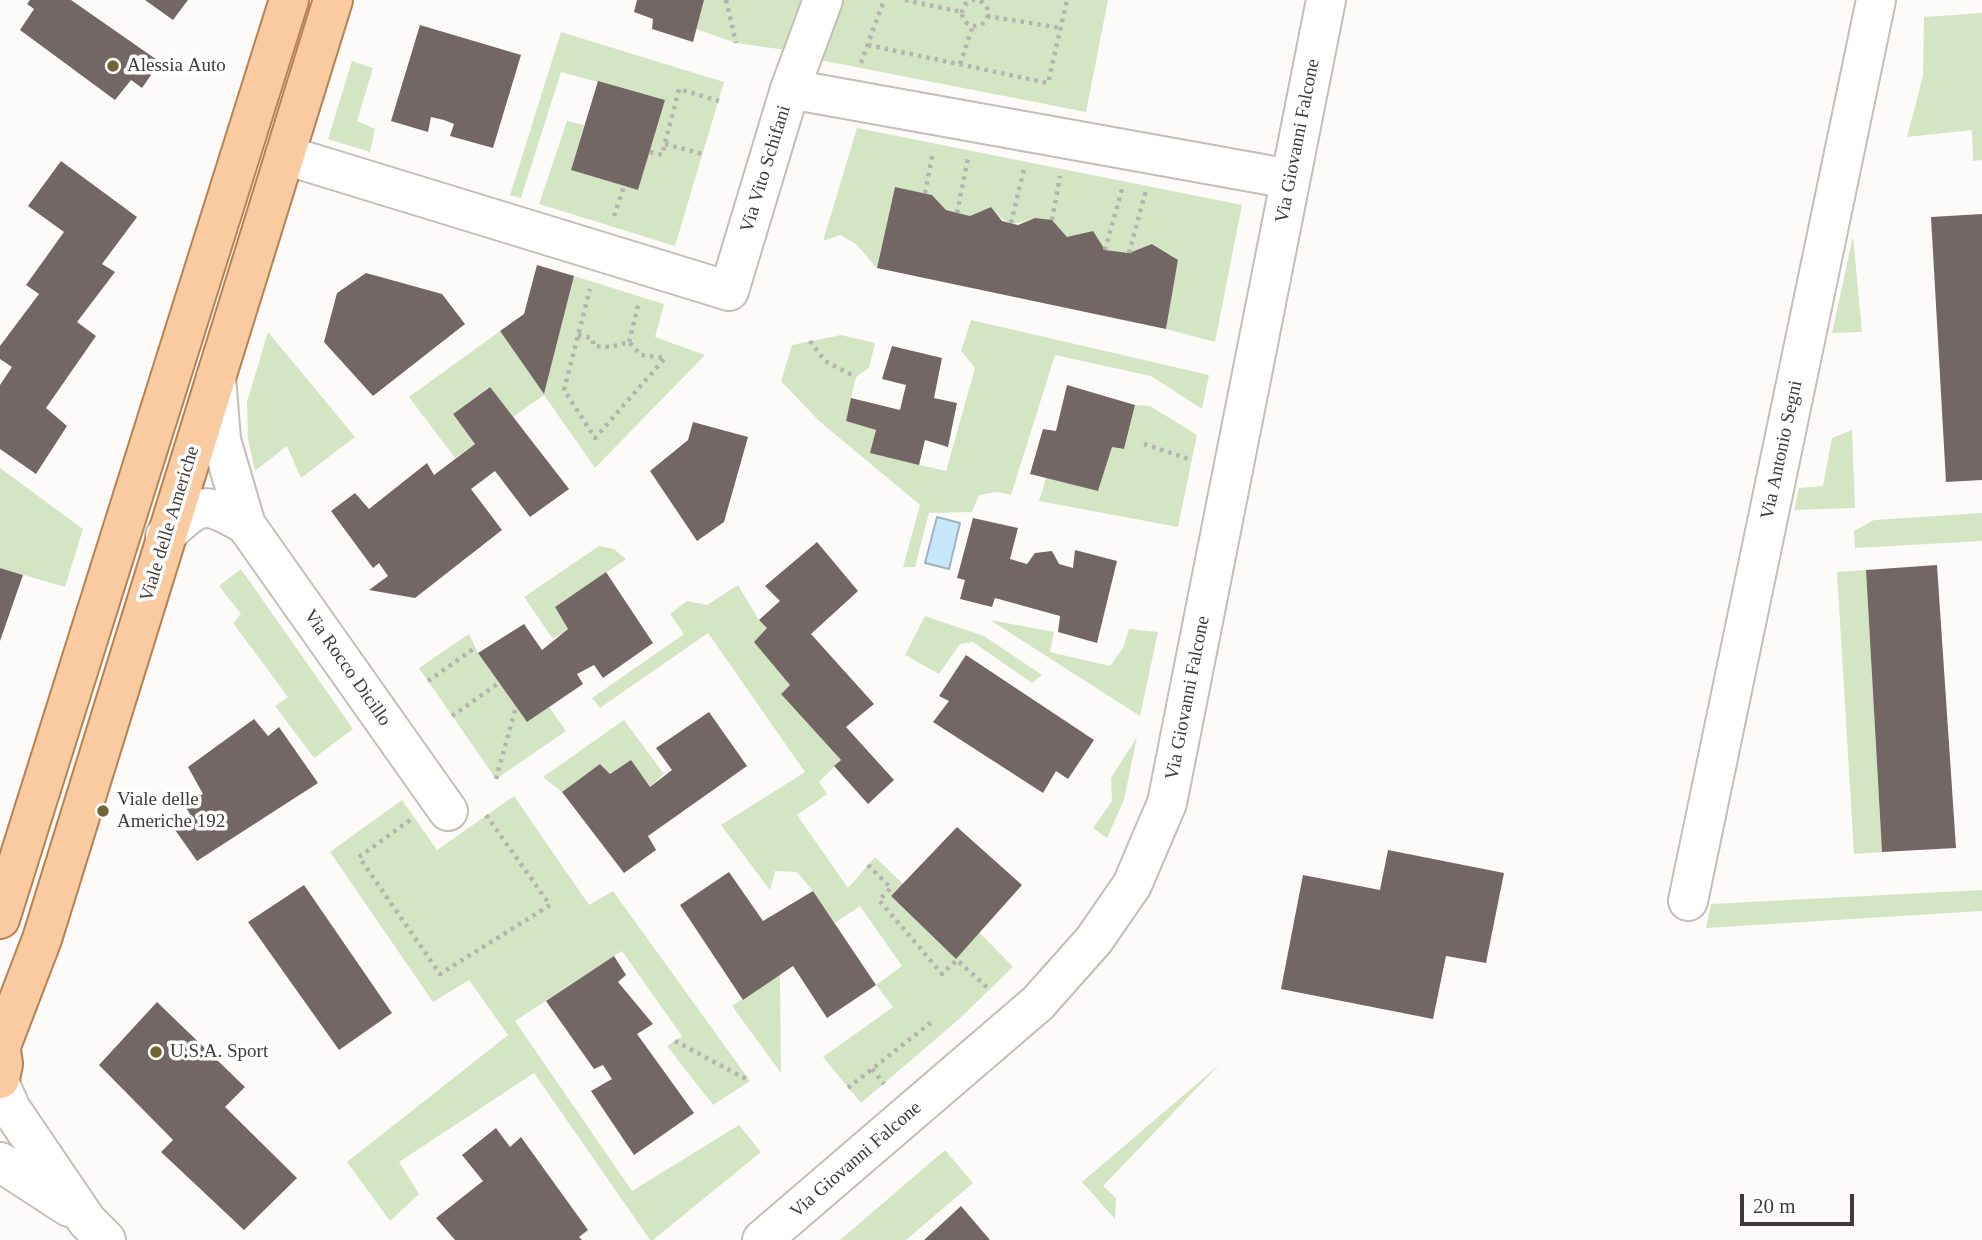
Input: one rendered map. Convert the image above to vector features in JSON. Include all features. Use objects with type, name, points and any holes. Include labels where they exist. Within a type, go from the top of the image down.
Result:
[{"type":"main road","points":[[0,919],[289,0]]},
{"type":"main road","name":"Viale delle Americhe","points":[[0,1063],[42,939],[333,0]]},
{"type":"street","points":[[790,89],[823,0]]},
{"type":"street","name":"Via Giovanni Falcone","points":[[762,1240],[1038,1003],[1094,940],[1132,886],[1167,803],[1326,0]]},
{"type":"street","name":"Via Antonio Segni","points":[[1688,901],[1877,0]]},
{"type":"street","name":"Via Vito Schifani","points":[[285,155],[729,291],[790,89],[1290,179]]},
{"type":"street","points":[[216,377],[221,440],[246,525]]},
{"type":"street","points":[[165,536],[196,509],[218,508],[246,525]]},
{"type":"street","name":"Via Rocco Dicillo","points":[[246,525],[431,814]]},
{"type":"street","points":[[0,1063],[11,1109],[97,1230]]},
{"type":"street","points":[[0,1162],[52,1195],[97,1230]]},
{"type":"street","points":[[0,1199],[52,1195]]},
{"type":"path","points":[[726,0],[736,43]]},
{"type":"path","points":[[884,0],[868,45],[1048,83],[1067,0]]},
{"type":"path","points":[[905,0],[962,12]]},
{"type":"path","points":[[982,1],[987,16],[982,24],[973,26],[965,21],[962,12],[968,2],[982,1]]},
{"type":"path","points":[[987,16],[1061,28]]},
{"type":"path","points":[[960,64],[973,26]]},
{"type":"path","points":[[650,152],[662,155],[679,89],[719,102]]},
{"type":"path","points":[[665,144],[703,154]]},
{"type":"path","points":[[925,193],[934,144]]},
{"type":"path","points":[[957,213],[969,150]]},
{"type":"path","points":[[1011,223],[1025,161]]},
{"type":"path","points":[[1052,220],[1061,169]]},
{"type":"path","points":[[1105,250],[1124,181]]},
{"type":"path","points":[[610,226],[624,186]]},
{"type":"path","points":[[1129,253],[1147,186]]},
{"type":"path","points":[[578,335],[592,338],[594,346],[611,347],[629,342],[641,355],[665,358],[595,438],[564,390],[578,335],[592,282]]},
{"type":"path","points":[[810,341],[825,361],[856,377]]},
{"type":"path","points":[[1144,444],[1192,460]]},
{"type":"path","points":[[428,681],[476,647]]},
{"type":"path","points":[[452,716],[499,683]]},
{"type":"path","points":[[496,779],[516,707]]},
{"type":"path","points":[[431,814],[359,856],[440,974],[550,905],[486,815]]},
{"type":"path","points":[[869,865],[891,888],[878,900],[942,974],[957,960],[990,990]]},
{"type":"path","points":[[848,1088],[934,1020]]},
{"type":"path","points":[[675,1041],[750,1081]]},
{"type":"path","points":[[872,1069],[884,1084]]},
{"type":"green space","points":[[704,0],[805,0],[786,50],[736,43],[696,29]]},
{"type":"green space","points":[[842,0],[1108,0],[1086,112],[820,60]]},
{"type":"green space","points":[[1982,13],[1982,160],[1973,161],[1972,130],[1907,137],[1923,76],[1924,17]]},
{"type":"green space","points":[[561,32],[724,82],[675,246],[539,204],[567,121],[584,125],[571,170],[638,190],[664,100],[561,72],[521,198],[510,195]]},
{"type":"green space","points":[[352,61],[373,68],[357,121],[375,129],[370,152],[328,139]]},
{"type":"green space","points":[[857,128],[1242,205],[1215,342],[1166,329],[1178,260],[1153,244],[1130,252],[1105,250],[1068,237],[1048,220],[1039,218],[1013,224],[1000,217],[991,207],[970,216],[946,210],[932,195],[895,187],[877,268],[856,244],[840,235],[823,241]]},
{"type":"green space","points":[[1853,236],[1862,332],[1832,333]]},
{"type":"green space","points":[[574,276],[664,304],[655,337],[705,355],[595,468],[544,395],[513,417],[489,387],[453,414],[475,444],[455,458],[409,397],[500,331],[544,394]]},
{"type":"green space","points":[[971,320],[1209,375],[1202,409],[1151,376],[1055,355],[1011,495],[997,492],[979,495],[972,512],[929,513],[915,567],[903,567],[920,505],[819,421],[781,381],[792,345],[841,335],[875,343],[869,368],[856,377],[846,421],[876,430],[871,453],[946,471],[975,368],[961,351]]},
{"type":"green space","points":[[268,332],[355,437],[301,478],[287,446],[255,471],[248,439],[247,402]]},
{"type":"green space","points":[[1135,405],[1150,406],[1197,435],[1178,527],[1039,501],[1046,478],[1098,491],[1112,447],[1124,449]]},
{"type":"green space","points":[[1852,430],[1855,508],[1794,510],[1799,488],[1823,486],[1832,438]]},
{"type":"green space","points":[[0,468],[83,529],[65,587],[0,568]]},
{"type":"green space","points":[[1982,513],[1982,541],[1855,548],[1854,531],[1874,520]]},
{"type":"green space","points":[[599,546],[614,549],[626,559],[555,607],[568,629],[553,639],[524,597]]},
{"type":"green space","points":[[241,569],[353,729],[314,758],[275,706],[288,697],[233,623],[241,614],[219,586]]},
{"type":"green space","points":[[1866,570],[1882,852],[1854,854],[1837,572]]},
{"type":"green space","points":[[738,585],[759,620],[767,628],[790,685],[781,694],[841,760],[819,782],[827,794],[797,815],[848,888],[875,857],[903,884],[891,896],[955,958],[979,932],[1013,967],[958,1020],[861,1103],[823,1057],[893,1007],[876,985],[902,966],[860,906],[835,923],[797,872],[775,871],[770,890],[721,825],[805,772],[708,633],[600,708],[592,698],[684,634],[670,614],[687,601],[707,605]]},
{"type":"green space","points":[[925,616],[984,636],[1042,675],[1032,683],[973,642],[960,644],[939,674],[905,655]]},
{"type":"green space","points":[[990,620],[1054,632],[1050,652],[1110,666],[1123,648],[1129,629],[1158,632],[1140,716]]},
{"type":"green space","points":[[469,634],[478,653],[527,722],[549,707],[566,731],[496,779],[419,668]]},
{"type":"green space","points":[[624,720],[664,774],[650,787],[610,774],[600,764],[562,792],[543,777]]},
{"type":"green space","points":[[1137,737],[1124,800],[1107,838],[1093,828],[1112,801],[1111,778]]},
{"type":"green space","points":[[514,796],[589,905],[613,891],[750,1081],[713,1105],[667,1046],[682,1036],[622,951],[515,1021],[632,1191],[739,1125],[761,1152],[653,1240],[650,1240],[534,1073],[399,1162],[419,1194],[390,1221],[347,1162],[508,1035],[469,980],[433,1002],[330,852],[402,800],[437,850]]},
{"type":"green space","points":[[1982,890],[1982,911],[1706,928],[1711,904]]},
{"type":"green space","points":[[780,974],[781,1073],[732,1006]]},
{"type":"green space","points":[[1220,1064],[1103,1186],[1116,1198],[1115,1219],[1082,1182]]},
{"type":"green space","points":[[945,1150],[973,1183],[906,1240],[840,1240]]},
{"type":"water","points":[[937,517],[960,523],[949,569],[925,563]]},
{"type":"building","points":[[30,0],[71,0],[160,62],[142,88],[131,80],[115,100],[20,30],[34,9],[27,4]]},
{"type":"building","points":[[145,0],[188,0],[173,20]]},
{"type":"building","points":[[637,0],[704,0],[693,42],[652,29],[653,19],[634,12]]},
{"type":"building","points":[[420,25],[521,55],[493,148],[450,136],[454,124],[444,120],[431,117],[428,132],[391,121]]},
{"type":"building","points":[[598,81],[665,100],[638,190],[571,170]]},
{"type":"building","points":[[61,161],[137,217],[102,264],[115,272],[77,322],[96,336],[46,408],[67,426],[36,474],[0,449],[0,385],[12,367],[0,359],[0,346],[39,294],[26,285],[64,232],[28,206]]},
{"type":"building","points":[[895,187],[932,195],[946,210],[970,216],[991,207],[1002,221],[1018,225],[1035,218],[1052,220],[1067,237],[1093,231],[1105,250],[1129,253],[1152,244],[1178,260],[1166,329],[877,268]]},
{"type":"building","points":[[1982,214],[1982,480],[1946,482],[1931,217]]},
{"type":"building","points":[[537,265],[574,276],[544,394],[500,331],[524,314]]},
{"type":"building","points":[[366,273],[442,294],[465,324],[373,396],[324,342],[337,293]]},
{"type":"building","points":[[892,346],[942,358],[934,398],[957,403],[948,447],[925,440],[919,465],[870,453],[876,430],[846,421],[851,398],[900,410],[906,385],[882,379]]},
{"type":"building","points":[[1067,385],[1135,405],[1124,449],[1112,447],[1098,491],[1030,474],[1043,429],[1056,431]]},
{"type":"building","points":[[490,387],[569,489],[530,517],[495,471],[471,489],[502,530],[415,598],[369,590],[388,576],[379,563],[373,568],[331,511],[355,493],[369,509],[427,463],[434,475],[475,444],[453,414]]},
{"type":"building","points":[[693,422],[748,437],[724,522],[697,541],[650,471],[688,440]]},
{"type":"building","points":[[973,518],[1018,528],[1010,559],[1027,564],[1035,553],[1052,551],[1059,564],[1073,568],[1075,550],[1117,561],[1097,643],[1058,632],[1060,616],[995,598],[992,607],[960,599],[965,580],[957,578]]},
{"type":"building","points":[[817,542],[858,591],[811,634],[874,704],[846,727],[894,780],[868,804],[834,766],[841,760],[781,694],[790,685],[754,642],[767,628],[759,620],[780,601],[765,586]]},
{"type":"building","points":[[1937,565],[1956,848],[1882,852],[1866,570]]},
{"type":"building","points":[[0,568],[23,575],[0,641]]},
{"type":"building","points":[[606,572],[653,643],[603,678],[594,665],[577,674],[583,684],[527,722],[478,653],[524,624],[542,650],[568,629],[555,607]]},
{"type":"building","points":[[966,655],[1094,740],[1068,779],[1056,771],[1043,793],[933,722],[949,701],[939,696]]},
{"type":"building","points":[[709,712],[747,766],[648,836],[656,850],[624,873],[562,792],[600,764],[610,774],[631,760],[650,787],[672,770],[656,748]]},
{"type":"building","points":[[254,719],[268,736],[279,727],[318,783],[197,861],[173,827],[191,816],[184,804],[203,794],[188,767]]},
{"type":"building","points":[[957,827],[1022,885],[956,959],[891,896]]},
{"type":"building","points":[[1388,850],[1504,873],[1486,963],[1446,956],[1433,1019],[1281,989],[1303,875],[1380,890]]},
{"type":"building","points":[[729,872],[763,921],[813,891],[876,985],[827,1018],[793,966],[743,1000],[680,905]]},
{"type":"building","points":[[304,885],[392,1013],[339,1050],[248,922]]},
{"type":"building","points":[[614,956],[626,975],[618,982],[653,1024],[637,1034],[694,1113],[634,1155],[591,1091],[612,1079],[603,1065],[594,1069],[546,1001]]},
{"type":"building","points":[[157,1002],[245,1087],[225,1107],[297,1178],[244,1230],[161,1152],[173,1140],[99,1065]]},
{"type":"building","points":[[496,1128],[510,1147],[521,1137],[588,1230],[579,1237],[582,1240],[455,1240],[436,1218],[483,1181],[462,1155]]},
{"type":"building","points":[[961,1206],[990,1240],[924,1240]]},
{"type":"place","name":"Alessia Auto","points":[[113,66]]},
{"type":"place","name":"Viale delle Americhe 192","points":[[103,811]]},
{"type":"place","name":"U.S.A. Sport","points":[[156,1052]]}]
